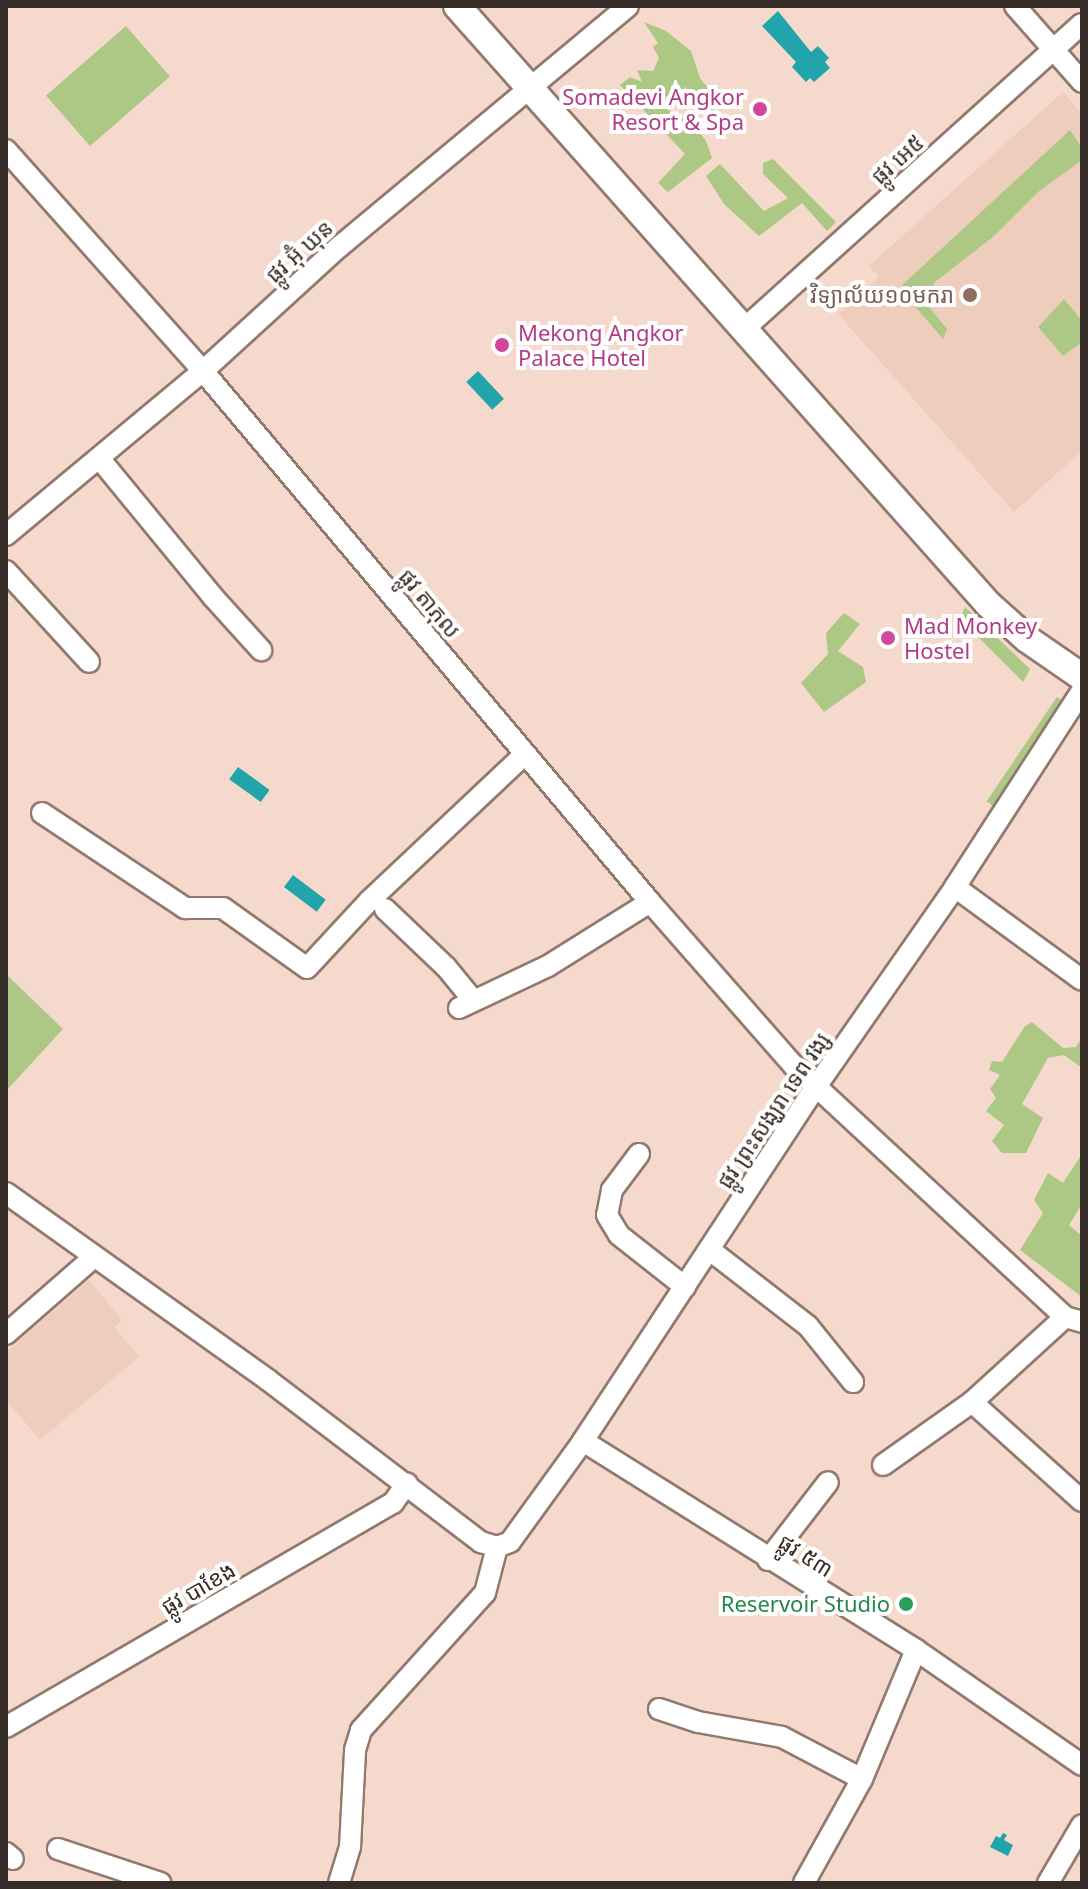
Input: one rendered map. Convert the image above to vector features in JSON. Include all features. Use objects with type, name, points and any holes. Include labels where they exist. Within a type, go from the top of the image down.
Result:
[{"type":"main road","points":[[457,6],[988,604],[1027,639],[1082,677]]},
{"type":"street","name":"ផ្លូវ អ៊ុំ ឃុន","points":[[6,535],[203,371],[339,247],[628,6]]},
{"type":"street","points":[[1015,6],[1082,82]]},
{"type":"street","name":"ផ្លូវ អេ៥","points":[[744,329],[1082,24]]},
{"type":"street","name":"ផ្លូវ តាភុល","points":[[6,150],[203,371],[650,902],[815,1088],[1074,1320]]},
{"type":"street","points":[[99,458],[213,597],[261,650]]},
{"type":"street","points":[[6,571],[89,662]]},
{"type":"street","name":"ផ្លូវ ព្រះសង្ឃរា ទេព វង្ស","points":[[497,1547],[510,1542],[583,1441],[815,1088],[955,887],[1082,691]]},
{"type":"street","points":[[42,813],[179,905],[191,909],[223,908],[310,968],[369,901],[525,754]]},
{"type":"street","points":[[955,887],[1082,980]]},
{"type":"street","points":[[385,909],[446,967],[466,1004],[548,966],[650,902]]},
{"type":"street","points":[[639,1154],[612,1190],[607,1215],[619,1235],[685,1287]]},
{"type":"street","points":[[6,1193],[407,1483],[481,1542],[497,1547],[485,1593],[361,1730],[355,1750],[350,1847],[339,1883]]},
{"type":"street","points":[[710,1250],[808,1326],[853,1382]]},
{"type":"street","points":[[6,1334],[94,1257]]},
{"type":"street","points":[[883,1465],[972,1402],[1074,1320]]},
{"type":"street","points":[[972,1402],[1082,1501]]},
{"type":"street","name":"ផ្លូវ ៥៣","points":[[583,1441],[768,1560],[916,1650],[1082,1765]]},
{"type":"street","points":[[768,1560],[828,1482]]},
{"type":"street","name":"ផ្លូវ បាខែង","points":[[6,1727],[393,1503],[407,1483]]},
{"type":"street","points":[[804,1883],[862,1779],[916,1650]]},
{"type":"street","points":[[659,1709],[698,1722],[782,1737],[862,1779]]},
{"type":"street","points":[[1048,1883],[1082,1825]]},
{"type":"street","points":[[58,1849],[160,1883]]},
{"type":"shaded area","name":"វិទ្យាល័យ១០មករា","points":[[1063,92],[1082,114],[1082,451],[1014,512],[838,314],[879,277],[869,266]]},
{"type":"shaded area","points":[[89,1280],[122,1320],[114,1327],[139,1357],[40,1440],[6,1400],[6,1352]]},
{"type":"green space","points":[[644,22],[666,31],[691,51],[700,78],[716,98],[713,110],[700,110],[685,87],[678,99],[666,96],[663,107],[692,123],[706,141],[712,158],[668,192],[658,183],[685,154],[620,85],[630,77],[642,82],[637,70],[653,71],[659,58],[653,47],[658,43]]},
{"type":"green space","points":[[126,26],[170,77],[90,146],[46,96]]},
{"type":"green space","points":[[1070,130],[1082,148],[1082,160],[1038,192],[994,236],[935,282],[926,303],[947,329],[943,339],[899,288]]},
{"type":"green space","points":[[773,159],[836,222],[827,231],[802,203],[759,236],[724,204],[706,176],[720,164],[764,211],[788,198],[763,174],[763,163]]},
{"type":"green space","points":[[1064,299],[1082,321],[1082,342],[1063,356],[1038,327]]},
{"type":"green space","points":[[965,607],[1030,669],[1023,682],[960,619]]},
{"type":"green space","points":[[844,613],[860,624],[838,651],[863,667],[866,682],[824,712],[801,683],[828,654],[826,633]]},
{"type":"green space","points":[[1057,697],[1069,705],[998,809],[987,801]]},
{"type":"green space","points":[[6,974],[63,1029],[6,1091]]},
{"type":"green space","points":[[1032,1022],[1063,1048],[1076,1047],[1082,1038],[1082,1068],[1064,1055],[1048,1058],[1022,1104],[1043,1118],[1026,1153],[1002,1153],[992,1141],[1004,1125],[986,1111],[996,1098],[990,1089],[1000,1075],[989,1070],[992,1061],[1002,1062],[1025,1026]]},
{"type":"green space","points":[[1082,1154],[1082,1204],[1069,1225],[1082,1236],[1082,1297],[1020,1250],[1043,1213],[1034,1200],[1048,1173],[1063,1183]]},
{"type":"water","points":[[778,11],[811,52],[818,46],[829,58],[825,62],[830,68],[814,82],[810,78],[806,82],[792,67],[796,62],[762,26]]},
{"type":"water","points":[[478,371],[504,399],[492,410],[466,382]]},
{"type":"water","points":[[238,767],[270,790],[261,802],[229,779]]},
{"type":"water","points":[[293,875],[326,900],[317,912],[284,887]]},
{"type":"water","points":[[1003,1833],[1007,1835],[1004,1840],[1013,1845],[1008,1856],[990,1847],[996,1836],[1000,1838]]},
{"type":"place","name":"Somadevi Angkor Resort & Spa","points":[[760,109]]},
{"type":"place","name":"វិទ្យាល័យ១០មករា","points":[[970,295]]},
{"type":"place","name":"Mekong Angkor Palace Hotel","points":[[502,345]]},
{"type":"place","name":"Mad Monkey Hostel","points":[[888,638]]},
{"type":"place","name":"Reservoir Studio","points":[[906,1604]]}]
